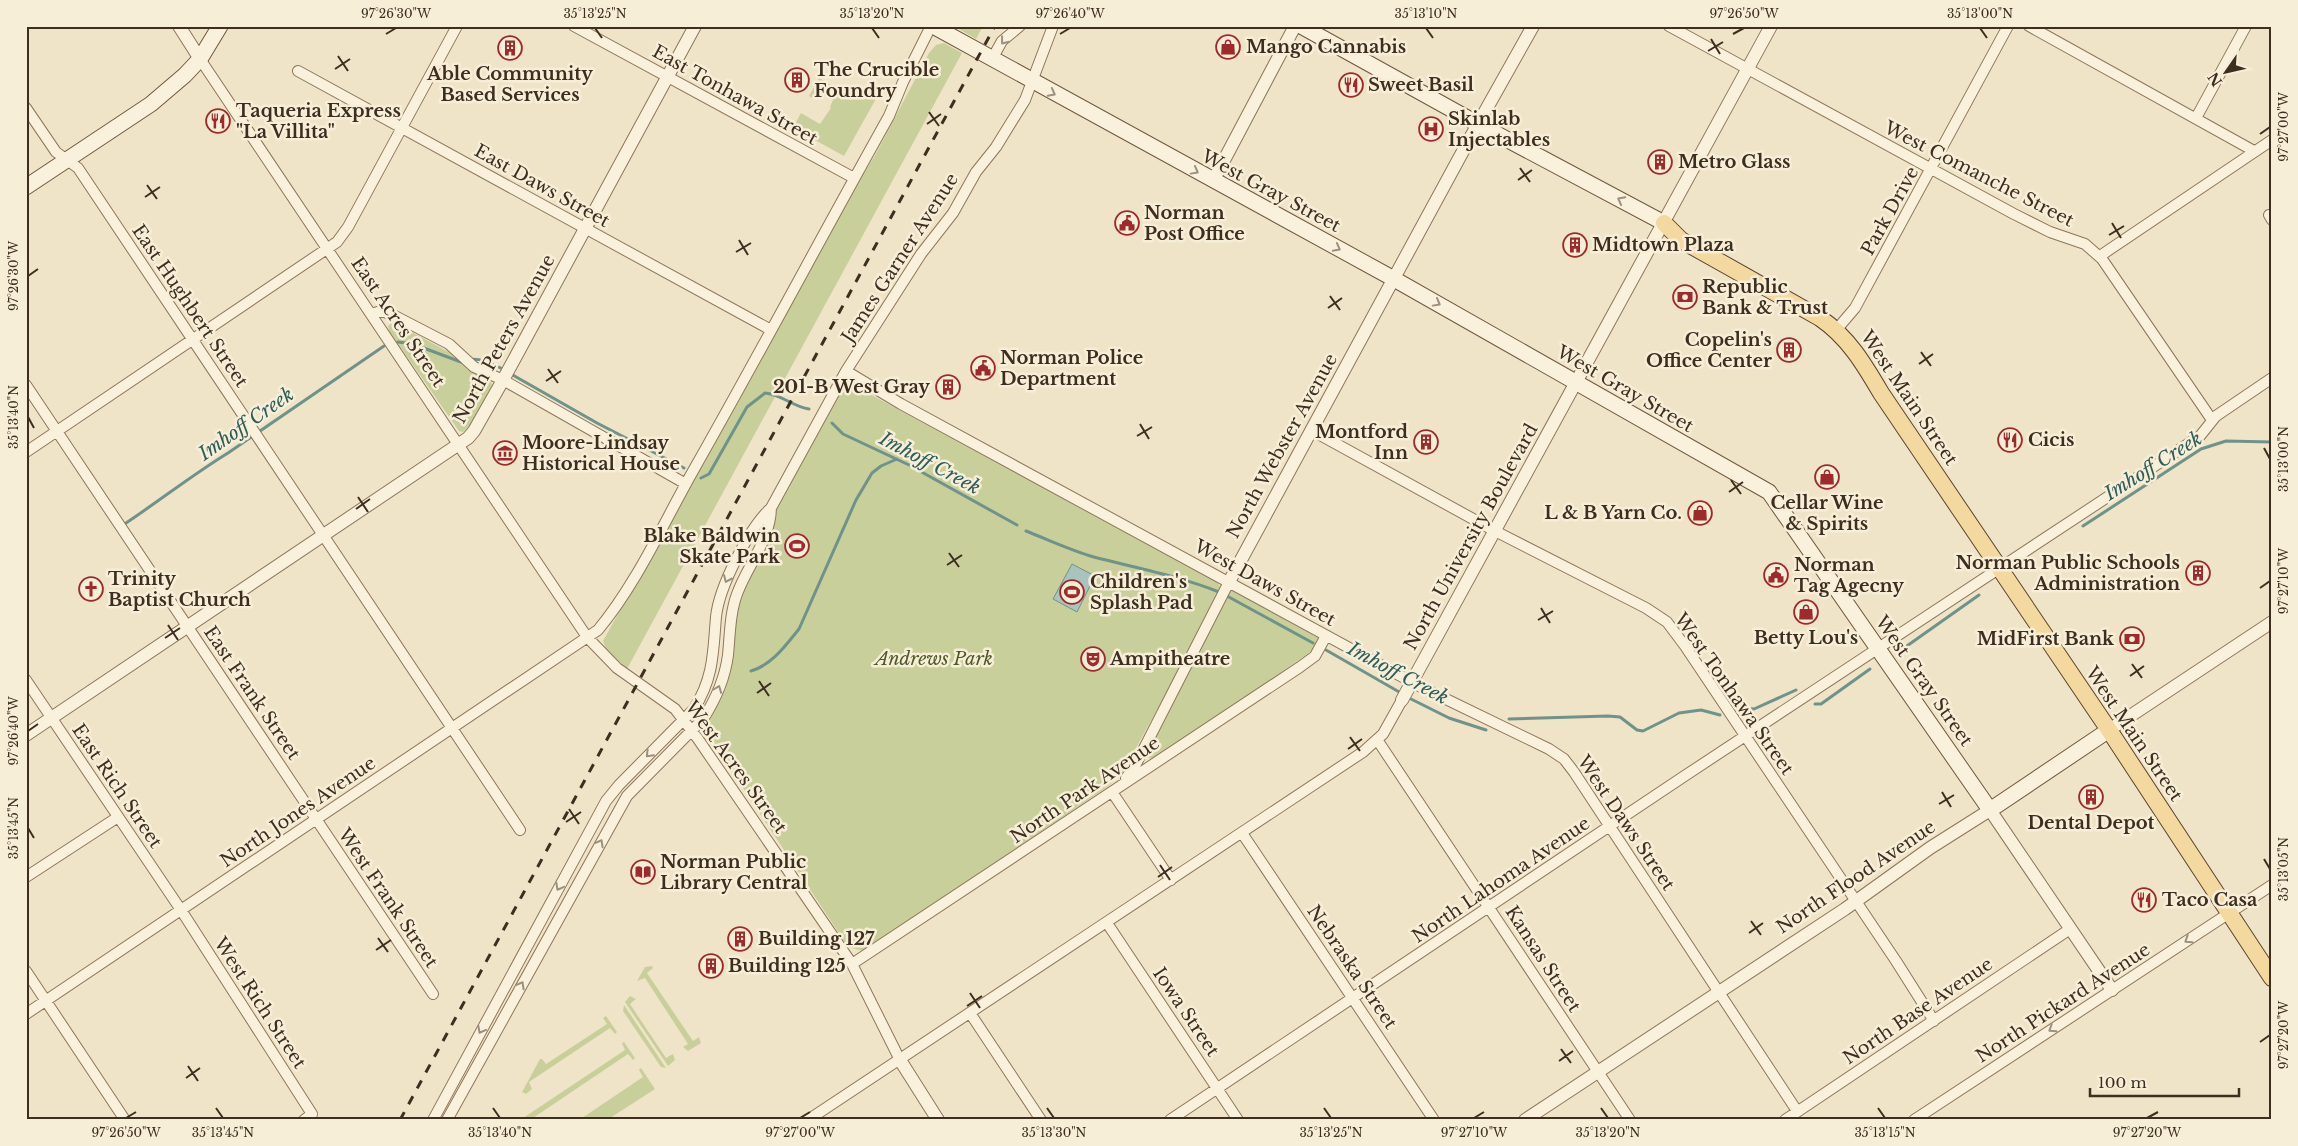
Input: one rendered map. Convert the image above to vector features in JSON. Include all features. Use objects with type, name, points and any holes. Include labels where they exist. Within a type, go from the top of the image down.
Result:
[{"type":"main road","points":[[26,187],[145,109],[185,75],[200,59],[220,26]]},
{"type":"main road","name":"West Gray Street","points":[[932,26],[1394,279],[1769,492],[1990,810]]},
{"type":"main road","name":"West Main Street","points":[[1301,26],[1478,124],[1664,223],[1681,240],[1807,310],[1837,329],[1853,348],[2272,978]]},
{"type":"main road","name":"North Flood Avenue","points":[[1990,810],[2108,730]]},
{"type":"street","name":"East Acres Street","points":[[179,26],[587,637]]},
{"type":"street","points":[[26,452],[328,249],[348,227],[457,26]]},
{"type":"street","name":"East Tonhawa Street","points":[[574,26],[854,178]]},
{"type":"street","name":"North Peters Avenue","points":[[26,735],[459,445],[474,431],[695,26]]},
{"type":"street","name":"North Jones Avenue","points":[[26,1014],[598,630],[615,607],[686,484],[889,116],[906,74],[932,26]]},
{"type":"street","points":[[992,59],[1002,41],[1020,26]]},
{"type":"street","name":"James Garner Avenue","points":[[432,1120],[606,801],[619,784],[684,719],[701,697],[709,679],[714,658],[716,616],[723,589],[756,526],[771,508],[846,371],[920,254],[953,213],[976,172],[996,148],[1027,97],[1053,26]]},
{"type":"street","points":[[1213,181],[1295,26]]},
{"type":"street","name":"North Webster Avenue","points":[[1116,789],[1135,766],[1229,582],[1533,26]]},
{"type":"street","name":"West Comanche Street","points":[[1669,26],[2050,232],[2085,244],[2100,256],[2212,420]]},
{"type":"street","name":"North University Boulevard","points":[[808,1120],[1107,923],[1378,741],[1392,721],[1771,26]]},
{"type":"street","name":"Park Drive","points":[[1837,329],[1855,308],[2008,26]]},
{"type":"street","points":[[2029,26],[2254,151]]},
{"type":"street","points":[[2196,118],[2246,26]]},
{"type":"street","name":"East Daws Street","points":[[298,71],[771,330]]},
{"type":"street","name":"East Hughbert Street","points":[[26,108],[56,152],[78,168],[520,830]]},
{"type":"street","points":[[2100,256],[2272,140]]},
{"type":"street","points":[[371,314],[381,311],[393,314],[449,344],[474,367],[506,374],[686,484]]},
{"type":"street","name":"West Daws Street","points":[[846,371],[901,404],[1326,636],[1407,691],[1556,754],[1574,772],[1797,1111]]},
{"type":"street","name":"North Lahoma Avenue","points":[[1170,1120],[1489,906],[2200,436],[2212,420],[2272,378]]},
{"type":"street","name":"East Frank Street","points":[[26,385],[317,819]]},
{"type":"street","name":"West Tonhawa Street","points":[[1311,430],[1495,531],[1646,608],[1667,622],[1746,736],[1934,1021]]},
{"type":"street","name":"James Garner Avenue","points":[[447,1120],[627,796],[702,719],[718,691],[728,655],[733,608],[738,593],[768,530],[771,508]]},
{"type":"street","points":[[2108,730],[2272,622]]},
{"type":"street","name":"North Park Avenue","points":[[852,964],[1300,667],[1315,656],[1326,636]]},
{"type":"street","name":"West Acres Street","points":[[587,637],[616,668],[660,698],[684,719],[692,730],[852,964],[900,1060],[938,1120]]},
{"type":"street","name":"East Rich Street","points":[[26,680],[181,910]]},
{"type":"street","name":"Kansas Street","points":[[1378,741],[1630,1120]]},
{"type":"street","points":[[1116,789],[1171,880]]},
{"type":"street","name":"North Flood Avenue","points":[[1525,1120],[1855,902],[1930,848],[1990,810]]},
{"type":"street","name":"West Gray Street","points":[[1990,810],[2112,990]]},
{"type":"street","points":[[26,877],[118,817]]},
{"type":"street","name":"West Frank Street","points":[[317,819],[432,994]]},
{"type":"street","name":"Nebraska Street","points":[[1242,832],[1434,1120]]},
{"type":"street","name":"North Pickard Avenue","points":[[1914,1120],[2272,885]]},
{"type":"street","name":"West Rich Street","points":[[181,910],[308,1117]]},
{"type":"street","name":"Iowa Street","points":[[1107,923],[1238,1120]]},
{"type":"street","name":"North Base Avenue","points":[[1785,1120],[2070,929]]},
{"type":"street","points":[[26,971],[125,1120]]},
{"type":"street","points":[[970,1013],[1041,1120]]},
{"type":"green space","points":[[954,26],[983,26],[976,39]]},
{"type":"green space","points":[[944,43],[962,53],[627,669],[606,649],[603,641],[852,191],[874,157],[929,53],[936,45]]},
{"type":"green space","points":[[819,78],[853,97],[858,87],[877,97],[844,156],[793,128],[801,113],[820,124],[831,108],[833,100],[816,91],[812,98],[809,96]]},
{"type":"green space","points":[[393,322],[458,357],[467,369],[491,382],[492,386],[470,425],[463,432],[459,431],[389,331],[388,326]]},
{"type":"green space","name":"Andrews Park","points":[[855,386],[1218,583],[1220,587],[1172,682],[1123,772],[1107,787],[863,951],[848,947],[704,729],[704,724],[712,711],[737,605],[770,532],[776,510],[841,392],[848,387]]},
{"type":"green space","points":[[1231,590],[1318,638],[1313,650],[1247,697],[1153,759],[1144,757]]},
{"type":"green space","points":[[652,966],[653,968],[647,973],[693,1041],[699,1037],[701,1043],[688,1051],[683,1047],[688,1044],[645,978],[637,981],[645,967]]},
{"type":"green space","points":[[630,996],[636,999],[630,1004],[666,1058],[673,1054],[675,1060],[668,1066],[625,1002]]},
{"type":"green space","points":[[624,1005],[666,1068],[661,1067],[623,1011]]},
{"type":"green space","points":[[606,1016],[617,1032],[615,1034],[610,1028],[529,1082],[532,1089],[526,1094],[522,1092],[540,1059],[546,1064],[607,1024],[603,1018]]},
{"type":"green space","points":[[624,1042],[635,1058],[633,1060],[628,1054],[530,1120],[520,1120],[625,1050],[622,1043]]},
{"type":"green space","points":[[641,1068],[655,1089],[607,1120],[579,1120],[643,1077],[639,1070]]},
{"type":"water","name":"Children's Splash Pad","points":[[1072,564],[1095,576],[1077,612],[1053,599]]},
{"type":"waterway","name":"Imhoff Creek","points":[[398,342],[413,344],[461,362],[473,359],[484,361],[506,371]]},
{"type":"waterway","name":"Imhoff Creek","points":[[123,525],[384,346]]},
{"type":"waterway","name":"Imhoff Creek","points":[[511,374],[597,423],[684,468]]},
{"type":"waterway","name":"Imhoff Creek","points":[[701,478],[709,474],[747,407],[765,393],[809,409]]},
{"type":"waterway","name":"Imhoff Creek","points":[[832,423],[843,434],[909,465],[1017,525]]},
{"type":"waterway","name":"Imhoff Creek","points":[[2083,526],[2201,449],[2226,441],[2272,442]]},
{"type":"waterway","points":[[751,671],[772,659],[784,648],[799,629],[856,500],[872,473],[881,466],[897,459]]},
{"type":"waterway","name":"Imhoff Creek","points":[[1026,531],[1094,557],[1173,577],[1219,592]]},
{"type":"waterway","name":"Imhoff Creek","points":[[1904,648],[1979,595]]},
{"type":"waterway","name":"Imhoff Creek","points":[[1227,596],[1313,643]]},
{"type":"waterway","name":"Imhoff Creek","points":[[1326,650],[1401,693]]},
{"type":"waterway","name":"Imhoff Creek","points":[[1815,704],[1821,704],[1870,669]]},
{"type":"waterway","name":"Imhoff Creek","points":[[1744,708],[1754,709],[1796,690]]},
{"type":"waterway","name":"Imhoff Creek","points":[[1407,697],[1449,718],[1486,730]]},
{"type":"waterway","name":"Imhoff Creek","points":[[1509,719],[1620,717],[1637,730],[1643,731],[1679,713],[1701,710],[1720,715]]},
{"type":"railway","points":[[400,1120],[995,26]]},
{"type":"place","name":"Mango Cannabis","points":[[1228,47]]},
{"type":"place","name":"Able Community Based Services","points":[[510,48]]},
{"type":"place","name":"The Crucible Foundry","points":[[797,80]]},
{"type":"place","name":"Sweet Basil","points":[[1351,85]]},
{"type":"place","name":"Taqueria Express \"La Villita\"","points":[[218,121]]},
{"type":"place","name":"Skinlab Injectables","points":[[1431,129]]},
{"type":"place","name":"Metro Glass","points":[[1660,162]]},
{"type":"place","name":"Norman Post Office","points":[[1127,223]]},
{"type":"place","name":"Midtown Plaza","points":[[1575,245]]},
{"type":"place","name":"Republic Bank & Trust","points":[[1685,297]]},
{"type":"place","name":"Copelin's Office Center","points":[[1789,350]]},
{"type":"place","name":"Norman Police Department","points":[[983,368]]},
{"type":"place","name":"201-B West Gray","points":[[948,387]]},
{"type":"place","name":"Cicis","points":[[2010,440]]},
{"type":"place","name":"Montford Inn","points":[[1426,442]]},
{"type":"place","name":"Moore-Lindsay Historical House","points":[[505,453]]},
{"type":"place","name":"Cellar Wine & Spirits","points":[[1827,477]]},
{"type":"place","name":"L & B Yarn Co.","points":[[1700,513]]},
{"type":"place","name":"Blake Baldwin Skate Park","points":[[797,546]]},
{"type":"place","name":"Norman Public Schools Administration","points":[[2198,573]]},
{"type":"place","name":"Norman Tag Agecny","points":[[1776,575]]},
{"type":"place","name":"Trinity Baptist Church","points":[[91,589]]},
{"type":"place","name":"Children's Splash Pad","points":[[1072,592]]},
{"type":"place","name":"Betty Lou's","points":[[1806,612]]},
{"type":"place","name":"MidFirst Bank","points":[[2132,639]]},
{"type":"place","name":"Ampitheatre","points":[[1093,659]]},
{"type":"place","name":"Dental Depot","points":[[2091,797]]},
{"type":"place","name":"Norman Public Library Central","points":[[643,872]]},
{"type":"place","name":"Taco Casa","points":[[2144,900]]},
{"type":"place","name":"Building 127","points":[[740,939]]},
{"type":"place","name":"Building 125","points":[[711,966]]}]
